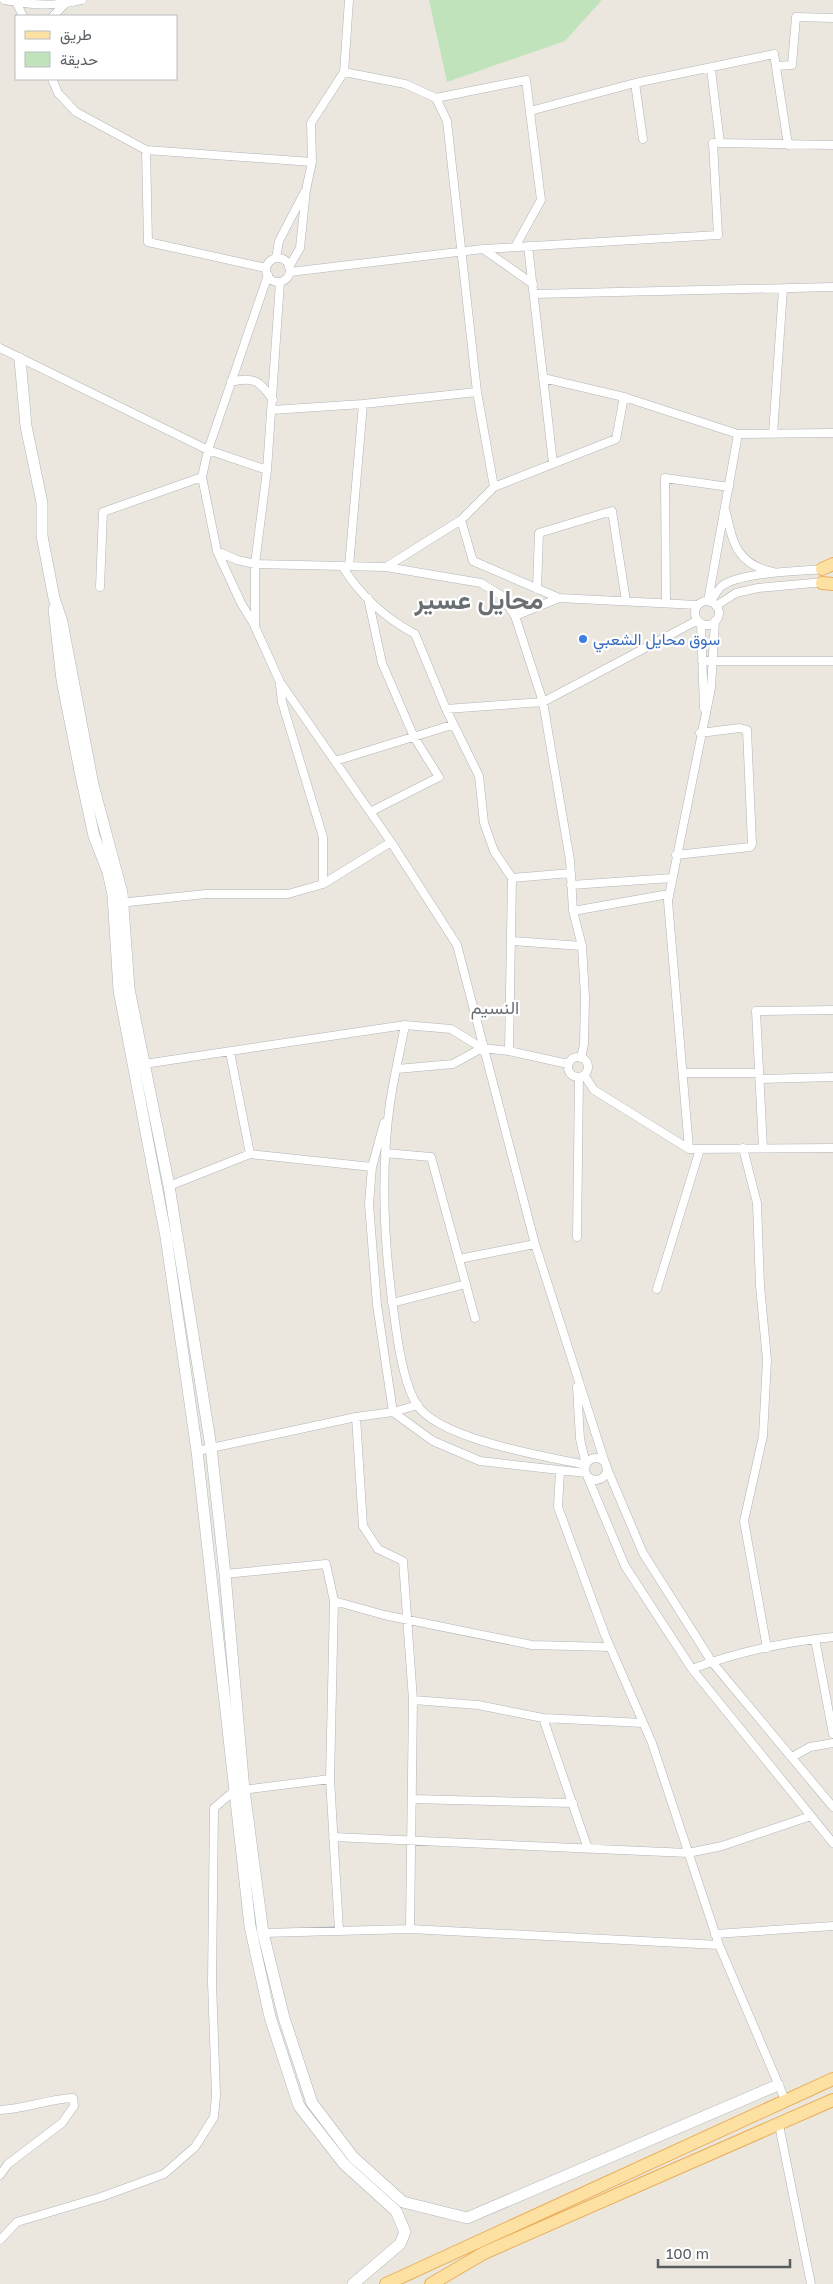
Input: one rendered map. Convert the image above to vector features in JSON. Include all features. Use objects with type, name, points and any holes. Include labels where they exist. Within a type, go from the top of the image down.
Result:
[{"type":"main road","points":[[386,2284],[833,2079]]},
{"type":"main road","points":[[431,2284],[484,2253],[833,2100]]},
{"type":"street","points":[[4,0],[39,6],[82,0]]},
{"type":"street","points":[[146,150],[148,242],[267,272],[273,280],[280,282],[286,278],[300,248],[306,190],[312,162],[311,123],[344,72],[349,0]]},
{"type":"street","points":[[15,1],[22,15]]},
{"type":"street","points":[[54,15],[64,4]]},
{"type":"street","points":[[776,66],[792,65],[796,17],[833,18]]},
{"type":"street","points":[[530,110],[635,83],[711,69],[774,54],[788,144]]},
{"type":"street","points":[[711,69],[720,143]]},
{"type":"street","points":[[344,72],[405,84],[436,98],[526,80],[541,200],[515,247]]},
{"type":"street","points":[[52,80],[58,93],[76,112],[146,150],[312,162]]},
{"type":"street","points":[[635,83],[643,139]]},
{"type":"street","points":[[436,98],[446,121],[477,392],[494,487]]},
{"type":"street","points":[[289,270],[483,249],[718,235],[713,143],[833,145]]},
{"type":"street","points":[[306,190],[279,241],[276,258],[270,262],[208,450],[202,477],[217,551],[280,682],[391,842],[457,945],[482,1048],[535,1244],[606,1466],[605,1476],[600,1479],[590,1478],[586,1474],[480,1461],[433,1441],[393,1412],[377,1305],[369,1204],[372,1167],[390,1102],[405,1025]]},
{"type":"street","points":[[528,246],[553,463]]},
{"type":"street","points":[[483,249],[533,284]]},
{"type":"street","points":[[276,258],[283,260],[289,270]]},
{"type":"street","points":[[255,627],[255,564],[267,470],[280,282]]},
{"type":"street","points":[[534,294],[833,287]]},
{"type":"street","points":[[774,434],[783,289]]},
{"type":"street","points":[[0,348],[208,450],[267,470]]},
{"type":"street","points":[[20,358],[26,426],[42,504],[42,536],[54,598],[62,622],[118,903],[129,989],[169,1186],[211,1447],[225,1574],[250,1926],[270,2017],[299,2106],[344,2164],[396,2211],[405,2232],[400,2244],[352,2284]]},
{"type":"street","points":[[543,378],[624,397],[738,434],[833,433]]},
{"type":"street","points":[[230,382],[246,379],[254,380],[260,383],[273,400]]},
{"type":"street","points":[[272,410],[363,404],[477,392]]},
{"type":"street","points":[[386,567],[461,520],[494,487],[616,439],[624,397]]},
{"type":"street","points":[[363,404],[346,566],[356,588],[395,623],[416,634],[452,725],[466,748],[479,776],[484,823],[494,851],[512,878],[509,1051]]},
{"type":"street","points":[[446,709],[543,702],[699,621],[708,624],[714,621],[718,615],[711,603],[738,434]]},
{"type":"street","points":[[100,587],[104,512],[202,477]]},
{"type":"street","points":[[666,603],[666,478],[729,487]]},
{"type":"street","points":[[725,506],[733,543],[755,568],[777,573]]},
{"type":"street","points":[[537,589],[539,533],[612,511],[626,601]]},
{"type":"street","points":[[461,520],[473,561],[559,598],[697,605],[711,603],[736,593],[758,588],[829,583]]},
{"type":"street","points":[[217,551],[237,560],[255,564],[386,567],[481,583],[502,596],[515,616],[543,702],[571,873],[573,911],[582,946],[585,997],[584,1044],[581,1058]]},
{"type":"street","points":[[711,603],[721,587],[729,582],[777,573],[829,567]]},
{"type":"street","points":[[368,598],[382,663],[414,736],[439,777],[370,812]]},
{"type":"street","points":[[515,616],[559,598]]},
{"type":"street","points":[[697,605],[695,613],[699,621],[704,715]]},
{"type":"street","points":[[689,1150],[669,894],[700,733],[711,688],[714,621]]},
{"type":"street","points":[[702,660],[833,661]]},
{"type":"street","points":[[280,682],[282,702],[323,837],[323,884]]},
{"type":"street","points":[[334,761],[452,725]]},
{"type":"street","points":[[676,855],[750,847],[752,844],[747,730],[740,728],[700,733]]},
{"type":"street","points":[[118,903],[206,894],[288,894],[323,884],[391,842]]},
{"type":"street","points":[[512,878],[571,873]]},
{"type":"street","points":[[572,885],[672,878]]},
{"type":"street","points":[[573,911],[669,894]]},
{"type":"street","points":[[118,903],[119,990],[166,1237],[197,1451],[239,1790],[263,1933],[284,2018],[312,2103],[353,2157],[403,2202],[467,2218],[778,2085]]},
{"type":"street","points":[[512,941],[582,946]]},
{"type":"street","points":[[763,1148],[756,1011],[833,1010]]},
{"type":"street","points":[[144,1064],[405,1025],[451,1029],[482,1048],[509,1051],[568,1064]]},
{"type":"street","points":[[397,1069],[453,1064],[482,1048]]},
{"type":"street","points":[[230,1052],[250,1154]]},
{"type":"street","points":[[568,1064],[574,1058],[581,1058],[588,1065],[581,1076],[577,1237]]},
{"type":"street","points":[[568,1064],[571,1074],[581,1076],[594,1090],[689,1150],[833,1148]]},
{"type":"street","points":[[683,1074],[833,1077]]},
{"type":"street","points":[[390,1102],[385,1153],[384,1198],[392,1303],[400,1360],[418,1405],[434,1419],[476,1440],[586,1464],[594,1458],[604,1461],[643,1553],[712,1662],[833,1807]]},
{"type":"street","points":[[743,1148],[757,1203],[760,1286],[767,1360],[763,1436],[744,1521],[767,1648]]},
{"type":"street","points":[[657,1290],[700,1149]]},
{"type":"street","points":[[385,1153],[431,1157],[475,1318]]},
{"type":"street","points":[[169,1186],[250,1154],[372,1167]]},
{"type":"street","points":[[459,1259],[535,1244]]},
{"type":"street","points":[[392,1303],[466,1284]]},
{"type":"street","points":[[577,1376],[580,1439],[586,1464],[586,1474],[625,1566],[692,1669],[833,1843]]},
{"type":"street","points":[[197,1451],[356,1417],[393,1412],[418,1405]]},
{"type":"street","points":[[356,1417],[363,1526],[378,1549],[403,1561],[413,1700],[410,1928]]},
{"type":"street","points":[[560,1471],[558,1507],[610,1648],[643,1723],[719,1945],[786,2102]]},
{"type":"street","points":[[225,1574],[326,1564],[334,1601],[330,1779],[339,1930]]},
{"type":"street","points":[[334,1601],[384,1615],[407,1618],[532,1645],[610,1648]]},
{"type":"street","points":[[692,1669],[725,1656],[833,1637]]},
{"type":"street","points":[[816,1639],[833,1734]]},
{"type":"street","points":[[413,1700],[478,1705],[543,1718],[643,1723]]},
{"type":"street","points":[[543,1718],[588,1849]]},
{"type":"street","points":[[792,1757],[810,1747],[833,1743]]},
{"type":"street","points":[[0,2240],[17,2222],[101,2198],[164,2174],[196,2146],[214,2117],[216,2095],[212,1982],[214,1808],[239,1790],[330,1779]]},
{"type":"street","points":[[412,1799],[573,1803]]},
{"type":"street","points":[[333,1837],[688,1853],[722,1846],[811,1816]]},
{"type":"street","points":[[715,1934],[833,1926]]},
{"type":"street","points":[[263,1933],[410,1928],[719,1945]]},
{"type":"street","points":[[0,2110],[16,2109],[55,2098],[73,2098],[74,2106],[62,2123],[8,2164],[0,2175]]},
{"type":"street","points":[[779,2125],[812,2284]]},
{"type":"green space","points":[[429,0],[601,1],[565,41],[447,82]]},
{"type":"place","name":"سوق محايل الشعبي","points":[[583,639]]},
{"type":"district","name":"محايل عسير","points":[[479,599]]},
{"type":"district","name":"النسيم","points":[[495,1007]]}]
